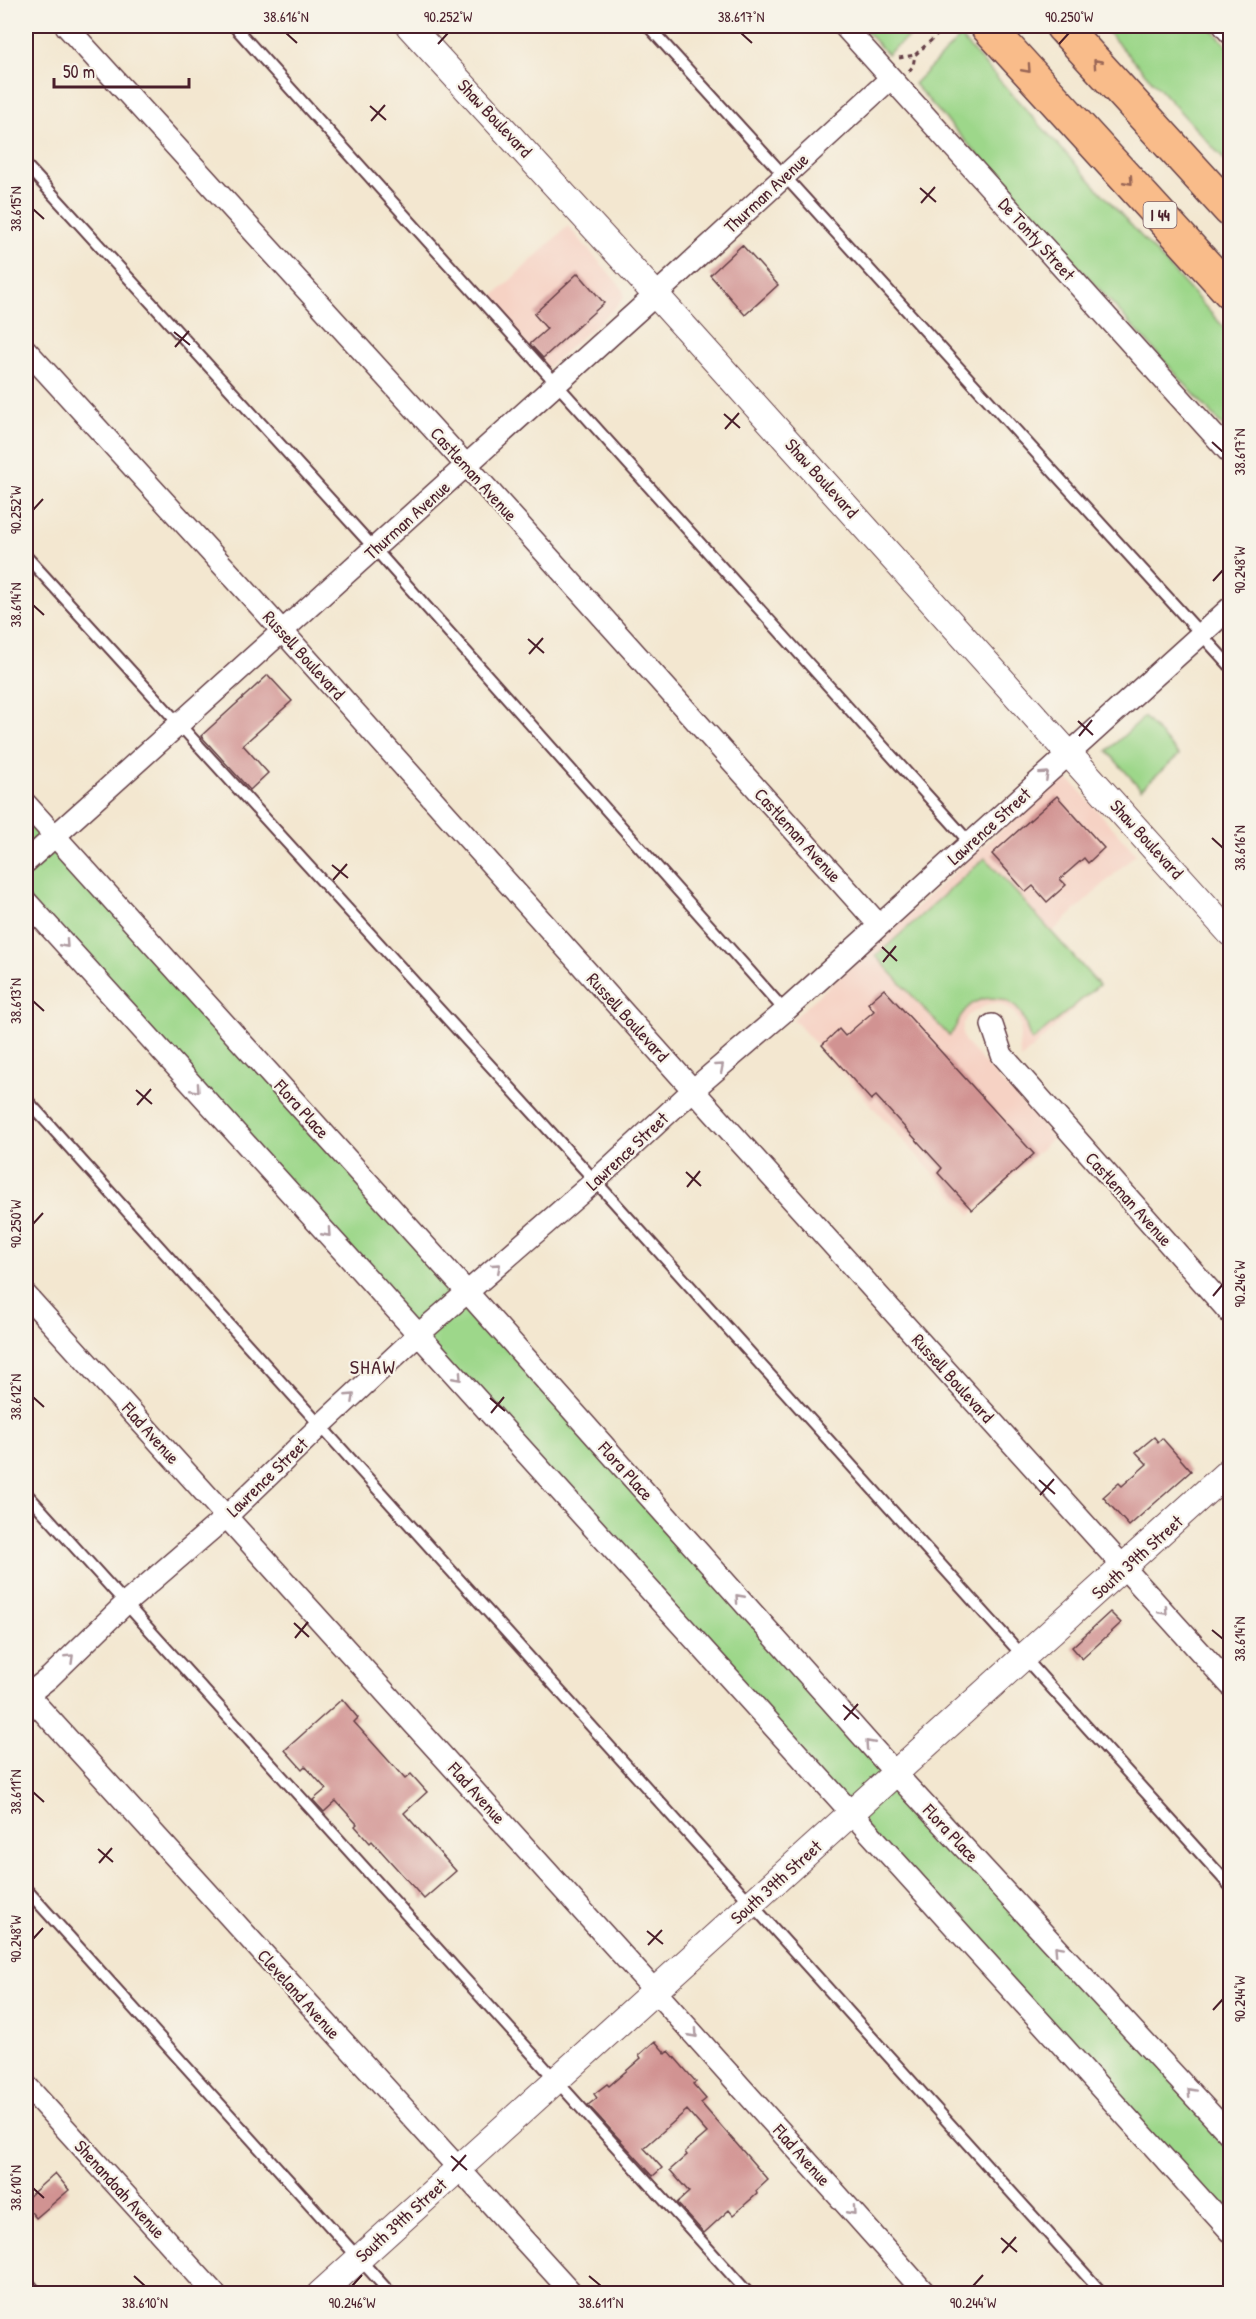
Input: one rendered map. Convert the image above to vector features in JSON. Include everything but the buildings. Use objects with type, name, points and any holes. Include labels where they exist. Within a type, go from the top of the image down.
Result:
[{"type":"highway","name":"I 44","points":[[987,26],[1230,292]]},
{"type":"highway","points":[[1062,26],[1230,210]]},
{"type":"street","name":"Castleman Avenue","points":[[66,26],[467,466],[879,925]]},
{"type":"street","name":"Shaw Boulevard","points":[[410,26],[656,295],[1230,933]]},
{"type":"street","name":"De Tonty Street","points":[[844,26],[1230,453]]},
{"type":"street","points":[[1224,26],[1230,33]]},
{"type":"street","name":"Thurman Avenue","points":[[26,862],[656,295],[891,78]]},
{"type":"street","name":"Russell Boulevard","points":[[26,350],[283,632],[1230,1684]]},
{"type":"street","name":"Lawrence Street","points":[[26,1694],[49,1678],[126,1603],[227,1516],[419,1334],[785,1011],[1230,608]]},
{"type":"street","name":"Flora Place","points":[[26,804],[468,1293],[896,1774],[1230,2135]]},
{"type":"street","points":[[26,901],[1230,2231]]},
{"type":"street","name":"Castleman Avenue","points":[[992,1025],[1002,1055],[1230,1313]]},
{"type":"street","name":"Flad Avenue","points":[[26,1295],[655,1990],[926,2294]]},
{"type":"street","name":"South 39th Street","points":[[320,2294],[1125,1568],[1230,1470]]},
{"type":"street","name":"Cleveland Avenue","points":[[26,1694],[573,2294]]},
{"type":"street","name":"Shenandoah Avenue","points":[[26,2085],[215,2294]]},
{"type":"lane","points":[[234,26],[970,843]]},
{"type":"lane","points":[[648,26],[1230,666]]},
{"type":"lane","points":[[26,165],[375,549],[785,1011]]},
{"type":"lane","points":[[26,556],[595,1181],[1230,1886]]},
{"type":"lane","points":[[26,1099],[1103,2294]]},
{"type":"lane","points":[[26,1493],[749,2294]]},
{"type":"lane","points":[[26,1889],[391,2294]]},
{"type":"lane","points":[[26,2280],[38,2294]]},
{"type":"path","points":[[915,55],[947,26]]},
{"type":"shaded area","points":[[568,226],[623,289],[624,297],[618,305],[547,368],[488,301]]},
{"type":"shaded area","points":[[1065,779],[1073,783],[1136,854],[1051,933],[1099,985],[1021,1059],[1019,1048],[1021,1025],[1016,1015],[1008,1008],[998,1003],[988,1004],[967,1016],[963,1024],[962,1034],[965,1042],[1053,1138],[971,1215],[793,1019],[1053,783]]},
{"type":"green space","points":[[861,26],[922,26],[887,54]]},
{"type":"green space","points":[[1102,26],[1209,26],[1230,49],[1230,166]]},
{"type":"green space","points":[[960,37],[1230,334],[1230,434],[914,84]]},
{"type":"green space","points":[[1144,717],[1179,755],[1141,789],[1107,751]]},
{"type":"green space","points":[[26,804],[1230,2135],[1230,2231],[26,901]]},
{"type":"green space","points":[[985,858],[1099,985],[1032,1041],[1020,1012],[1007,1001],[991,998],[983,999],[969,1007],[949,1036],[876,956]]},
{"type":"district","name":"SHAW","points":[[373,1366]]}]
